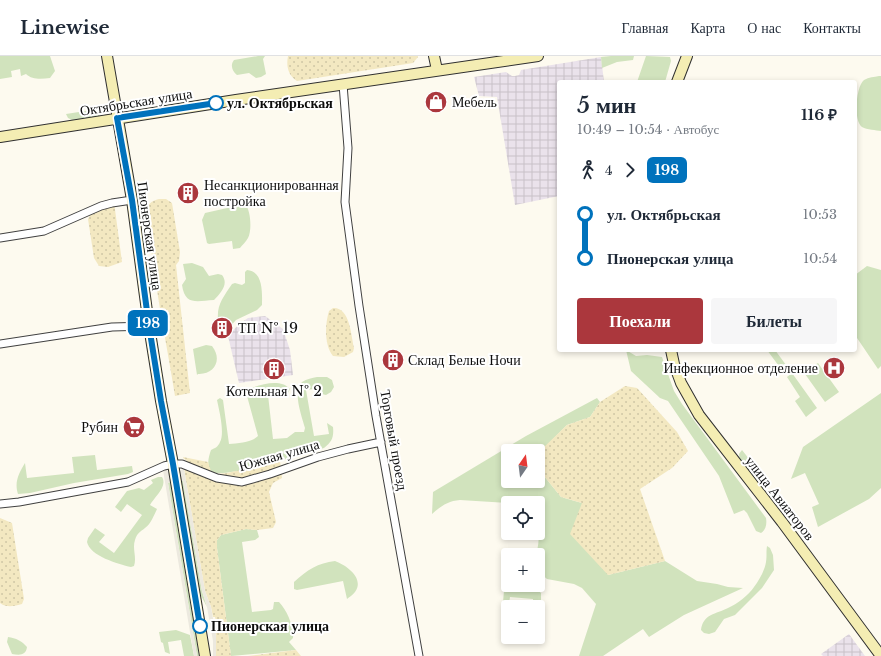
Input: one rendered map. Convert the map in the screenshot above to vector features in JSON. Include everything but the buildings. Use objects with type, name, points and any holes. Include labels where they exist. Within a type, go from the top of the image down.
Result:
[{"type":"main road","name":"Пионерская улица","points":[[107,56],[132,200],[161,401],[173,464],[204,656]]},
{"type":"main road","points":[[434,56],[437,70]]},
{"type":"main road","name":"Октябрьская улица","points":[[0,138],[117,118],[538,56]]},
{"type":"main road","points":[[678,80],[687,56]]},
{"type":"main road","name":"улица Авиаторов","points":[[671,352],[681,383],[699,415],[782,522],[881,656]]},
{"type":"street","name":"Торговый проезд","points":[[343,84],[348,148],[345,202],[359,306],[381,442],[419,656]]},
{"type":"street","points":[[0,238],[44,231],[101,206],[132,200]]},
{"type":"street","points":[[0,344],[112,327],[149,326]]},
{"type":"street","name":"Южная улица","points":[[173,464],[182,464],[217,478],[242,482],[318,457],[381,442]]},
{"type":"street","points":[[0,504],[19,502],[128,482],[164,466],[173,464]]},
{"type":"shaded area","points":[[601,57],[604,80],[557,80],[557,196],[515,205],[497,97],[479,96],[474,77],[506,72],[512,76],[515,76],[519,75],[521,70]]},
{"type":"shaded area","points":[[265,316],[283,329],[290,350],[293,375],[239,383],[228,336],[239,324],[248,318]]},
{"type":"shaded area","points":[[184,469],[205,591],[211,607],[216,636],[216,656],[213,656],[213,641],[207,607],[202,591],[183,481],[180,481],[179,473]]},
{"type":"shaded area","points":[[163,470],[167,470],[169,474],[170,482],[168,483],[197,656],[194,656]]},
{"type":"shaded area","points":[[849,634],[865,656],[823,656],[821,654]]},
{"type":"green space","points":[[0,56],[50,56],[55,71],[50,78],[37,79],[26,74],[21,76],[20,69],[11,71],[12,77],[0,79]]},
{"type":"green space","points":[[265,56],[263,59],[266,74],[256,78],[249,73],[237,75],[234,72],[232,66],[234,60]]},
{"type":"green space","points":[[634,56],[633,60],[617,62],[602,68],[601,57]]},
{"type":"green space","points":[[646,56],[670,57],[671,61],[666,80],[638,80]]},
{"type":"green space","points":[[881,76],[881,131],[862,127],[859,124],[857,118],[857,96],[861,83],[864,80]]},
{"type":"green space","points":[[98,109],[99,116],[72,120],[68,118],[66,114]]},
{"type":"green space","points":[[245,204],[250,216],[250,231],[247,239],[240,248],[233,249],[232,241],[207,243],[202,220],[205,213]]},
{"type":"green space","points":[[192,263],[203,267],[209,276],[218,274],[222,275],[224,278],[225,282],[223,288],[214,300],[193,301],[186,296],[182,285],[186,279],[183,264]]},
{"type":"green space","points":[[867,266],[881,270],[881,366],[878,369],[857,338],[857,274]]},
{"type":"green space","points":[[247,270],[253,271],[257,274],[262,290],[262,305],[257,310],[236,320],[226,331],[225,324],[219,325],[218,313],[220,303],[232,284],[235,283],[242,285],[245,283],[245,272]]},
{"type":"green space","points":[[206,345],[212,346],[217,356],[217,361],[215,366],[208,372],[197,375],[193,349]]},
{"type":"green space","points":[[626,352],[636,356],[647,355],[662,357],[674,391],[682,404],[766,518],[766,527],[763,532],[761,533],[756,531],[744,510],[734,514],[719,476],[668,401],[660,398],[631,371]]},
{"type":"green space","points":[[768,352],[776,352],[789,369],[784,373]]},
{"type":"green space","points":[[818,363],[839,392],[825,402],[805,374],[806,370]]},
{"type":"green space","points":[[792,373],[817,408],[806,417],[795,401],[800,397],[787,377]]},
{"type":"green space","points":[[327,377],[332,380],[334,387],[331,392],[326,395],[322,394],[321,388],[306,390],[314,436],[329,434],[327,423],[333,427],[332,439],[327,446],[301,455],[246,469],[218,473],[209,469],[209,455],[211,450],[219,444],[222,433],[217,400],[220,398],[223,400],[229,444],[244,442],[252,440],[258,436],[246,392],[248,389],[270,383],[286,386],[290,389],[288,393],[268,395],[273,439],[287,438],[295,432],[304,432],[305,428],[298,398],[299,386],[302,382],[308,379]]},
{"type":"green space","points":[[881,393],[881,488],[869,499],[818,527],[812,507],[819,504],[805,473],[791,479],[803,447]]},
{"type":"green space","points":[[597,398],[600,402],[590,417],[567,425],[545,447],[545,444],[513,444]]},
{"type":"green space","points":[[742,450],[757,469],[752,472],[743,464],[739,454]]},
{"type":"green space","points":[[501,451],[501,488],[545,488],[545,477],[561,497],[582,503],[608,575],[665,561],[697,581],[728,587],[743,588],[684,615],[649,637],[643,629],[603,656],[579,656],[596,604],[582,588],[574,584],[547,579],[545,577],[545,548],[538,548],[539,540],[545,540],[545,496],[501,496],[501,503],[460,500],[452,501],[445,504],[432,514],[433,492]]},
{"type":"green space","points":[[95,455],[97,470],[132,466],[133,472],[30,493],[18,494],[17,482],[19,474],[25,463],[27,478],[74,473],[72,457]]},
{"type":"green space","points":[[162,477],[162,488],[150,505],[157,509],[149,524],[139,533],[136,538],[134,543],[134,566],[131,567],[105,559],[93,551],[87,542],[95,528],[105,535],[99,542],[114,553],[142,515],[127,504],[121,512],[115,507],[127,491],[139,488],[144,490],[153,483],[151,480]]},
{"type":"green space","points":[[180,481],[183,481],[202,591],[207,607],[199,592]]},
{"type":"green space","points":[[170,482],[199,656],[197,656],[168,483]]},
{"type":"green space","points":[[246,529],[257,530],[259,537],[255,540],[242,542],[252,612],[271,610],[273,609],[274,602],[279,602],[285,609],[292,629],[293,638],[289,642],[296,650],[231,656],[217,540],[221,535]]},
{"type":"green space","points":[[767,546],[770,548],[773,555],[774,570],[762,588],[735,615],[724,619],[715,632],[709,634],[704,633],[701,630],[702,625],[707,618],[735,604],[752,590],[760,578],[764,568]]},
{"type":"green space","points":[[335,561],[349,569],[356,577],[358,582],[355,592],[347,599],[343,581],[297,590],[294,589],[294,582],[308,571],[323,563]]},
{"type":"green space","points":[[504,592],[541,593],[541,600],[510,597],[510,600],[503,600]]},
{"type":"green space","points":[[176,630],[190,635],[194,656],[184,656],[181,640],[168,642],[170,654],[165,652],[159,632]]},
{"type":"green space","points":[[8,637],[23,643],[27,647],[25,652],[20,655],[12,654],[7,642]]},
{"type":"sand","points":[[288,56],[418,57],[413,63],[297,81],[288,70]]},
{"type":"sand","points":[[166,199],[172,203],[180,252],[179,261],[176,265],[190,393],[175,396],[156,285],[148,222],[148,206],[153,201]]},
{"type":"sand","points":[[114,202],[122,262],[108,267],[99,266],[94,258],[88,219],[91,213]]},
{"type":"sand","points":[[333,308],[339,309],[343,312],[351,329],[354,348],[353,352],[344,357],[333,356],[328,346],[326,334],[327,322],[329,311]]},
{"type":"sand","points":[[625,386],[637,388],[677,432],[688,451],[672,468],[640,489],[665,561],[608,575],[570,534],[582,503],[561,497],[545,477],[545,446],[567,425],[590,417],[600,402]]},
{"type":"sand","points":[[183,457],[208,462],[211,471],[216,474],[227,473],[280,461],[282,478],[273,483],[269,492],[276,522],[273,528],[257,530],[246,529],[221,535],[217,540],[231,656],[216,656],[216,636],[214,627],[217,626],[205,591],[184,469],[188,468],[187,461]]},
{"type":"sand","points":[[0,518],[12,523],[24,599],[22,604],[8,606],[0,603]]},
{"type":"sand","points":[[296,650],[301,656],[248,656]]},
{"type":"bus line","name":"198","points":[[200,626],[161,401],[132,200],[117,118],[216,103]]},
{"type":"place","name":"Мебель","points":[[436,102]]},
{"type":"place","name":"ул. Октябрьская","points":[[216,103]]},
{"type":"place","name":"Несанкционированная постройка","points":[[188,193]]},
{"type":"place","name":"ТП № 19","points":[[222,328]]},
{"type":"place","name":"Склад Белые Ночи","points":[[393,360]]},
{"type":"place","name":"Инфекционное отделение","points":[[834,368]]},
{"type":"place","name":"Котельная № 2","points":[[274,369]]},
{"type":"place","name":"Рубин","points":[[134,427]]},
{"type":"place","name":"Пионерская улица","points":[[200,626]]}]
